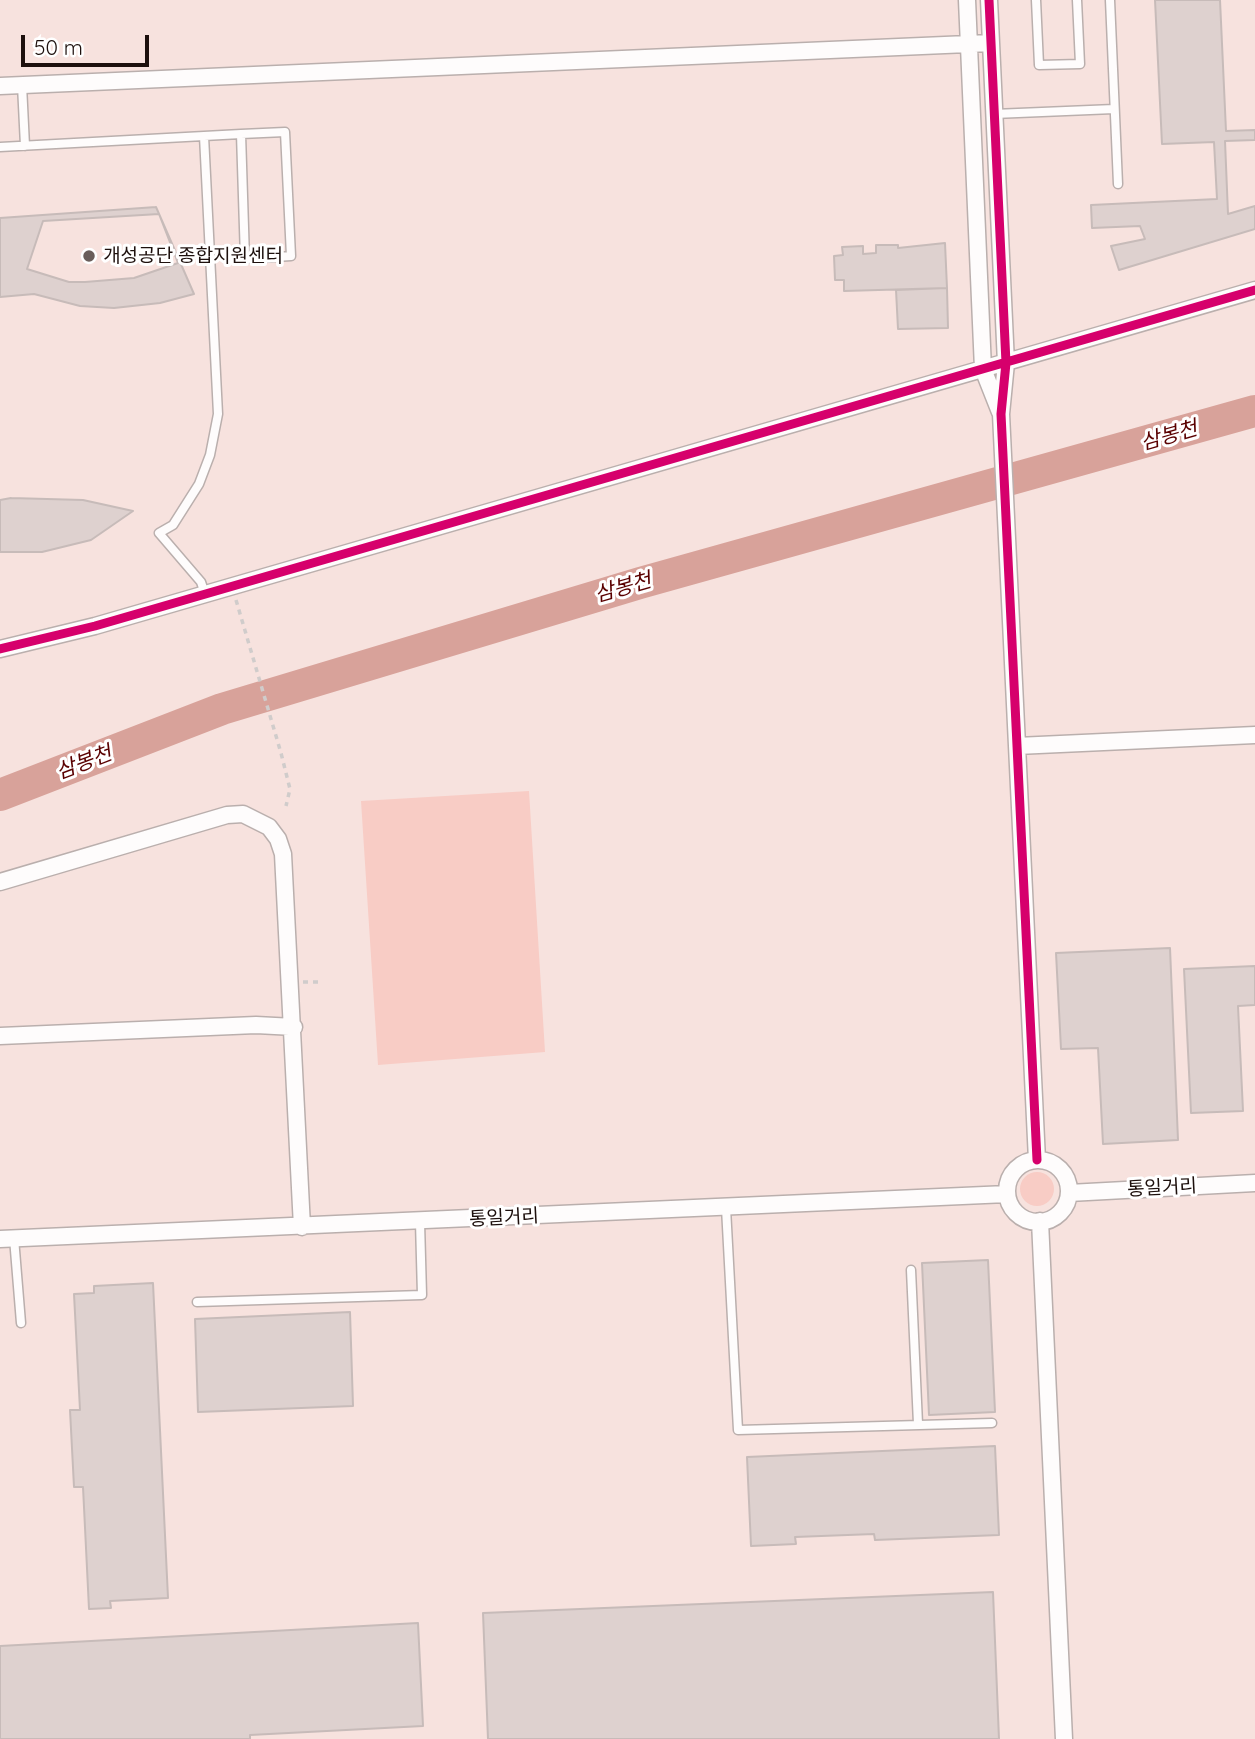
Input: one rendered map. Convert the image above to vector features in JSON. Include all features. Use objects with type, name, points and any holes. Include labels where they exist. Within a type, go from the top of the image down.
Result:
[{"type":"street","points":[[967,0],[983,369],[1001,415]]},
{"type":"street","points":[[989,0],[1006,363],[1001,415],[1037,1160]]},
{"type":"street","points":[[0,86],[991,43]]},
{"type":"street","points":[[0,649],[205,594],[1255,290]]},
{"type":"street","points":[[1017,746],[1255,735]]},
{"type":"street","points":[[0,882],[227,815],[243,814],[254,817],[274,833],[283,854],[294,1027],[302,1227]]},
{"type":"street","points":[[0,1036],[256,1025],[294,1027]]},
{"type":"street","points":[[1037,1160],[1052,1163],[1060,1169],[1068,1182],[1069,1193],[1060,1212],[1040,1222],[1018,1214],[1007,1194],[1007,1184],[1014,1171],[1022,1164],[1037,1160]]},
{"type":"street","name":"통일거리","points":[[1069,1193],[1255,1183]]},
{"type":"street","name":"통일거리","points":[[7,1238],[420,1222],[1007,1194]]},
{"type":"street","points":[[1040,1222],[1064,1739]]},
{"type":"lane","points":[[1036,0],[1039,65],[1080,64],[1077,0]]},
{"type":"lane","points":[[1110,0],[1118,184]]},
{"type":"lane","points":[[22,85],[25,146]]},
{"type":"lane","points":[[994,114],[1114,109]]},
{"type":"lane","points":[[0,147],[25,146],[241,134],[285,132],[292,257],[246,259],[241,134]]},
{"type":"lane","points":[[204,136],[218,414],[210,455],[199,484],[173,525],[159,533],[201,582],[205,594]]},
{"type":"lane","points":[[726,1208],[738,1430],[992,1423]]},
{"type":"lane","points":[[197,1302],[422,1295],[420,1222]]},
{"type":"lane","points":[[7,1238],[21,1323]]},
{"type":"lane","points":[[911,1270],[918,1424]]},
{"type":"path","points":[[234,595],[290,789],[286,806]]},
{"type":"shaded area","points":[[0,0],[1255,0],[1255,1739],[0,1739]]},
{"type":"shaded area","points":[[529,791],[545,1052],[378,1065],[361,801]]},
{"type":"shaded area","points":[[1037,1172],[1049,1177],[1054,1189],[1049,1201],[1037,1206],[1025,1201],[1020,1189],[1025,1177]]},
{"type":"building","points":[[1155,0],[1220,0],[1226,131],[1255,130],[1255,140],[1225,141],[1228,214],[1255,206],[1255,229],[1119,270],[1111,246],[1145,239],[1140,226],[1092,228],[1091,205],[1217,199],[1214,142],[1162,144]]},
{"type":"building","name":"개성공단 종합지원센터","points":[[156,207],[194,294],[160,303],[114,308],[80,306],[34,294],[0,297],[0,218]]},
{"type":"building","points":[[159,214],[178,263],[134,278],[85,282],[69,282],[27,269],[43,221]]},
{"type":"building","points":[[945,243],[947,288],[844,291],[844,280],[835,280],[834,256],[843,255],[842,247],[863,246],[863,254],[876,253],[876,245],[898,245],[898,248]]},
{"type":"building","points":[[947,288],[948,328],[898,329],[896,290]]},
{"type":"building","points":[[0,500],[83,500],[133,511],[91,540],[42,552],[0,552]]},
{"type":"building","points":[[1170,948],[1178,1140],[1103,1144],[1098,1048],[1061,1049],[1056,953]]},
{"type":"building","points":[[1255,966],[1255,1005],[1238,1006],[1243,1111],[1191,1113],[1184,969]]},
{"type":"building","points":[[988,1260],[995,1412],[929,1415],[922,1263]]},
{"type":"building","points":[[153,1283],[168,1598],[110,1601],[111,1608],[89,1609],[83,1487],[74,1487],[70,1410],[80,1410],[74,1294],[94,1293],[94,1286]]},
{"type":"building","points":[[350,1312],[353,1406],[198,1412],[195,1319]]},
{"type":"building","points":[[995,1446],[999,1535],[875,1540],[874,1534],[795,1537],[796,1544],[751,1546],[747,1457]]},
{"type":"building","points":[[993,1592],[999,1739],[488,1739],[483,1613]]},
{"type":"building","points":[[418,1623],[423,1726],[250,1735],[250,1739],[0,1739],[0,1646]]},
{"type":"waterway","name":"삼봉천","points":[[0,795],[222,709],[640,583],[1255,411]]},
{"type":"cycle path","points":[[989,0],[1006,363],[1001,414],[1037,1160]]},
{"type":"cycle path","points":[[0,649],[95,626],[1255,290]]},
{"type":"place","name":"개성공단 종합지원센터","points":[[89,256]]}]
